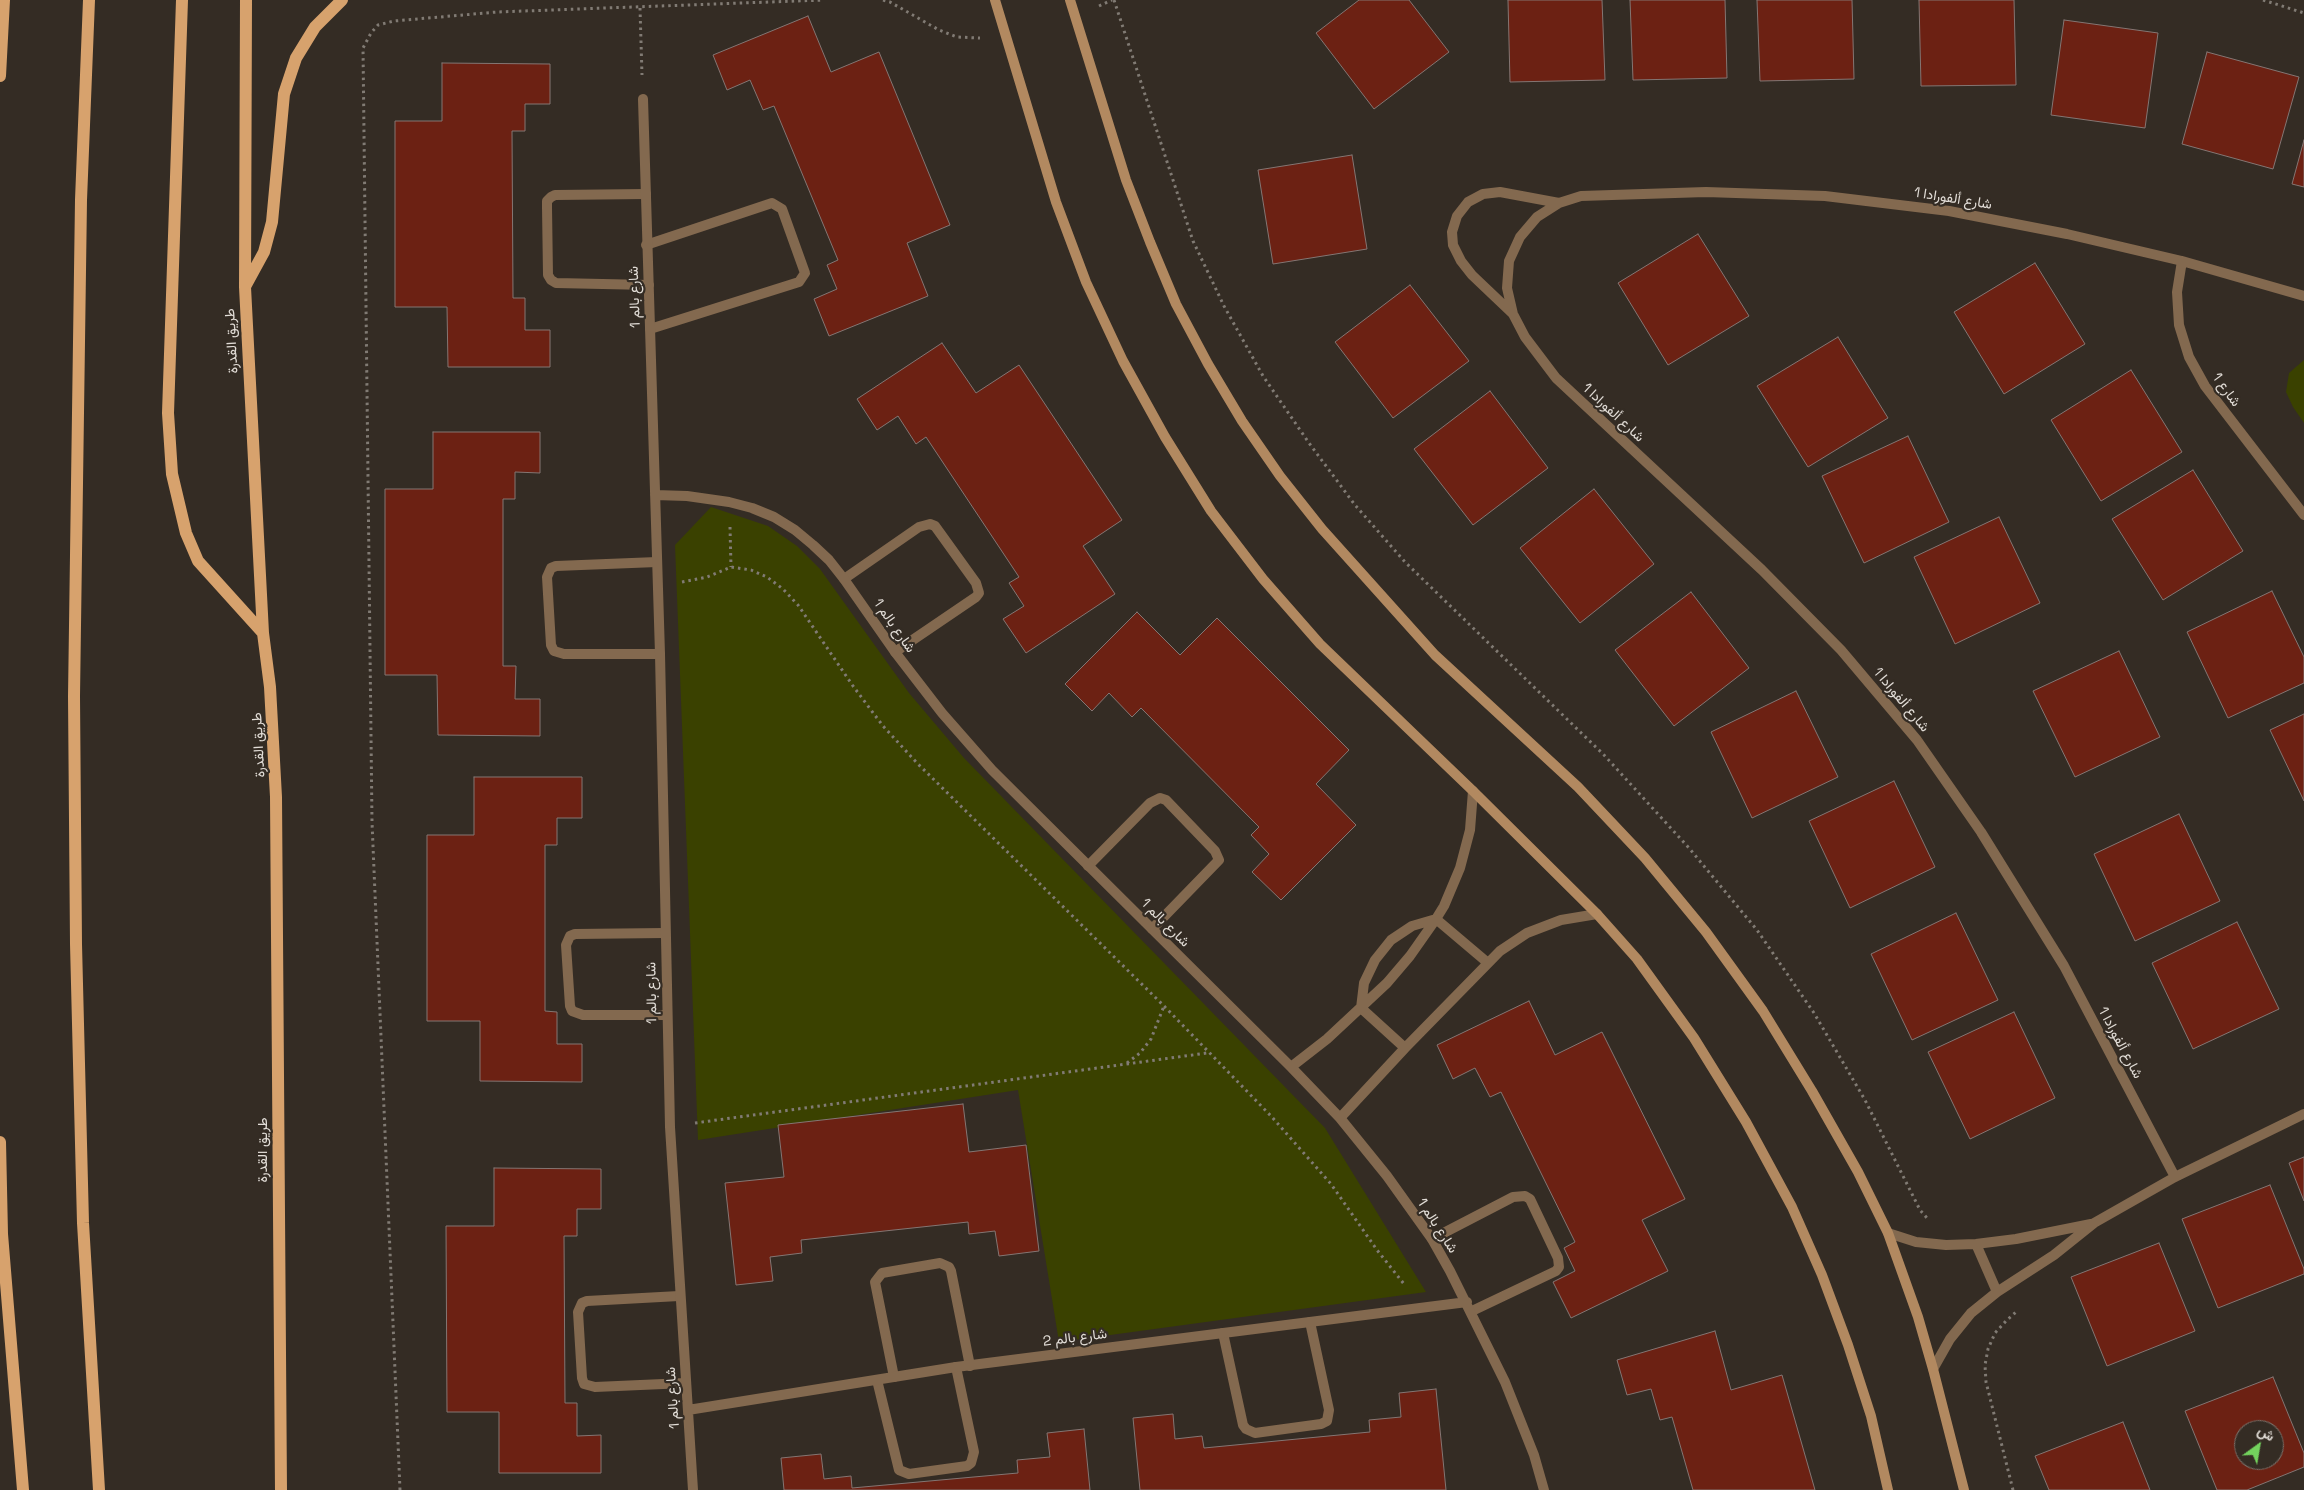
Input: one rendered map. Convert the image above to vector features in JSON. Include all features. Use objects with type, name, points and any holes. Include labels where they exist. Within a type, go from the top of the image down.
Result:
[{"type":"main road","points":[[0,76],[4,0]]},
{"type":"main road","points":[[89,0],[80,270],[74,696],[76,944],[83,1223],[99,1490]]},
{"type":"main road","points":[[182,0],[168,413],[172,474],[184,525],[198,561],[263,633]]},
{"type":"main road","name":"طريق القدرة","points":[[246,0],[244,287],[263,633],[272,706],[276,797],[281,1490]]},
{"type":"main road","points":[[244,287],[264,252],[272,222],[280,121],[284,94],[296,58],[315,27],[342,0]]},
{"type":"main road","points":[[0,1142],[2,1234],[23,1490]]},
{"type":"street","points":[[996,0],[1056,202],[1086,282],[1123,361],[1165,437],[1211,511],[1263,579],[1320,644],[1473,791],[1597,914],[1637,959],[1694,1038],[1746,1122],[1792,1207],[1848,1345],[1871,1416],[1888,1490]]},
{"type":"street","points":[[1070,0],[1126,180],[1150,242],[1176,304],[1208,364],[1242,421],[1280,476],[1322,529],[1435,655],[1578,787],[1645,858],[1706,932],[1763,1010],[1812,1091],[1858,1172],[1888,1233],[1918,1317],[1964,1490]]},
{"type":"street","name":"شارع بالم 1","points":[[643,99],[660,654],[666,1016],[670,1127],[693,1490]]},
{"type":"street","name":"شارع ألفورادا 1","points":[[1512,314],[1461,261],[1453,245],[1452,232],[1457,216],[1468,202],[1483,194],[1500,192],[1560,202]]},
{"type":"street","name":"شارع ألفورادا 1","points":[[2174,1177],[2064,966],[1981,832],[1917,740],[1841,650],[1769,577],[1556,378],[1524,337],[1512,314],[1507,288],[1509,261],[1520,237],[1537,217],[1560,202],[1581,196],[1706,192],[1824,196],[1949,211],[2067,234],[2182,261],[2304,296]]},
{"type":"street","points":[[646,194],[555,195],[551,197],[547,201],[548,275],[556,283],[649,285]]},
{"type":"street","points":[[646,245],[772,203],[782,209],[805,273],[799,282],[650,329]]},
{"type":"street","name":"شارع 1","points":[[2182,261],[2177,292],[2179,326],[2189,357],[2205,386],[2304,515]]},
{"type":"street","name":"شارع بالم 1","points":[[655,495],[729,502],[766,514],[795,530],[829,560],[895,652],[942,713],[992,770],[1340,1118],[1387,1176],[1432,1239],[1470,1307],[1505,1382],[1534,1456],[1544,1490]]},
{"type":"street","points":[[844,579],[919,526],[930,524],[935,526],[976,583],[979,593],[976,597],[895,652]]},
{"type":"street","points":[[657,562],[556,566],[548,572],[547,577],[551,645],[554,651],[564,654],[660,654]]},
{"type":"street","points":[[1291,1067],[1327,1039],[1387,983],[1410,956],[1436,919],[1444,906],[1460,868],[1470,830],[1473,791]]},
{"type":"street","points":[[1088,866],[1150,803],[1160,798],[1166,800],[1215,850],[1219,860],[1152,929]]},
{"type":"street","points":[[1340,1118],[1404,1048],[1500,951],[1528,933],[1561,920],[1597,914]]},
{"type":"street","points":[[1436,919],[1488,963]]},
{"type":"street","points":[[1361,1008],[1364,983],[1375,960],[1391,940],[1412,926],[1436,919]]},
{"type":"street","points":[[665,932],[575,934],[570,936],[566,945],[570,1006],[572,1011],[583,1015],[666,1016]]},
{"type":"street","points":[[1361,1008],[1404,1048]]},
{"type":"street","points":[[1933,1369],[1950,1340],[1971,1313],[1997,1292],[2054,1255],[2094,1223],[2174,1177],[2304,1114]]},
{"type":"street","name":"شارع بالم 2","points":[[688,1410],[956,1367],[1435,1306],[1470,1307],[1556,1271],[1559,1267],[1558,1258],[1530,1199],[1525,1196],[1513,1197],[1432,1239]]},
{"type":"street","points":[[1888,1233],[1926,1243],[1946,1245],[1976,1244],[2055,1232],[2094,1223]]},
{"type":"street","points":[[1976,1244],[1997,1292]]},
{"type":"street","points":[[894,1377],[875,1282],[882,1273],[940,1263],[949,1267],[952,1271],[970,1366]]},
{"type":"street","points":[[680,1296],[587,1301],[582,1304],[578,1312],[582,1378],[584,1384],[595,1387],[686,1383]]},
{"type":"street","points":[[1223,1333],[1244,1425],[1246,1429],[1255,1433],[1321,1424],[1326,1421],[1329,1410],[1310,1322]]},
{"type":"street","points":[[877,1380],[899,1470],[909,1474],[967,1466],[971,1463],[974,1452],[956,1367]]},
{"type":"path","points":[[400,1490],[372,822],[364,48],[371,33],[378,25],[394,21],[496,12],[824,0]]},
{"type":"path","points":[[883,0],[890,2],[939,30],[957,37],[1006,37]]},
{"type":"path","points":[[1114,0],[1193,241],[1224,306],[1268,383],[1355,505],[1405,562],[1604,755],[1688,848],[1757,930],[1814,1013],[1856,1084],[1920,1210],[1928,1220]]},
{"type":"path","points":[[2264,0],[2304,13]]},
{"type":"path","points":[[640,8],[643,99]]},
{"type":"path","points":[[729,502],[731,567]]},
{"type":"path","points":[[657,584],[707,577],[731,567],[751,570],[767,578],[783,590],[798,605],[865,702],[903,748],[1164,1006],[1271,1116],[1308,1156],[1400,1279],[1420,1297],[1435,1306]]},
{"type":"path","points":[[1126,1064],[1140,1053],[1151,1039],[1164,1006]]},
{"type":"path","points":[[670,1127],[1207,1052]]},
{"type":"path","points":[[2013,1490],[1986,1382],[1985,1365],[1988,1349],[1995,1333],[2020,1310]]},
{"type":"green space","points":[[2304,360],[2304,423],[2286,392],[2289,373]]},
{"type":"green space","points":[[711,507],[768,526],[797,546],[820,569],[909,693],[964,758],[1325,1128],[1426,1292],[1059,1342],[1018,1090],[698,1140],[675,545]]},
{"type":"building","points":[[1359,0],[1409,0],[1449,52],[1374,109],[1316,33]]},
{"type":"building","points":[[1508,0],[1602,0],[1605,80],[1510,82]]},
{"type":"building","points":[[1630,0],[1725,0],[1727,78],[1633,80]]},
{"type":"building","points":[[1757,0],[1852,0],[1854,79],[1760,81]]},
{"type":"building","points":[[1919,0],[2014,0],[2016,85],[1921,86]]},
{"type":"building","points":[[808,16],[831,72],[879,52],[950,225],[907,243],[928,296],[829,336],[814,299],[837,289],[827,265],[838,260],[774,106],[763,110],[750,80],[727,90],[713,55]]},
{"type":"building","points":[[2064,20],[2158,33],[2145,128],[2051,115]]},
{"type":"building","points":[[2207,52],[2299,77],[2273,169],[2182,144]]},
{"type":"building","points":[[442,63],[550,64],[550,104],[525,104],[525,131],[512,131],[513,298],[525,298],[525,330],[550,330],[550,367],[448,367],[447,307],[395,307],[395,121],[442,121]]},
{"type":"building","points":[[2304,140],[2304,187],[2292,184]]},
{"type":"building","points":[[1352,155],[1367,249],[1273,264],[1258,170]]},
{"type":"building","points":[[1698,234],[1749,316],[1668,365],[1618,283]]},
{"type":"building","points":[[2035,263],[2085,344],[2004,394],[1954,312]]},
{"type":"building","points":[[1410,285],[1469,361],[1393,418],[1335,342]]},
{"type":"building","points":[[1838,337],[1888,418],[1808,467],[1757,386]]},
{"type":"building","points":[[942,343],[976,393],[1019,365],[1122,520],[1083,546],[1115,594],[1026,653],[1003,619],[1024,606],[1009,583],[1019,577],[926,437],[916,444],[898,416],[877,430],[857,399]]},
{"type":"building","points":[[2131,370],[2182,452],[2101,501],[2051,420]]},
{"type":"building","points":[[1490,391],[1548,468],[1473,525],[1414,449]]},
{"type":"building","points":[[433,432],[540,432],[540,473],[515,472],[515,499],[503,499],[503,666],[516,666],[515,699],[540,699],[540,736],[438,735],[437,675],[385,675],[385,489],[433,489]]},
{"type":"building","points":[[1908,436],[1949,522],[1864,563],[1822,476]]},
{"type":"building","points":[[2193,470],[2243,551],[2163,600],[2112,519]]},
{"type":"building","points":[[1594,489],[1654,564],[1580,623],[1520,548]]},
{"type":"building","points":[[1999,517],[2040,603],[1955,644],[1914,557]]},
{"type":"building","points":[[2272,591],[2304,657],[2304,683],[2228,718],[2187,632]]},
{"type":"building","points":[[1691,592],[1749,668],[1674,726],[1615,650]]},
{"type":"building","points":[[1137,612],[1180,655],[1217,618],[1349,750],[1316,784],[1356,825],[1281,900],[1252,872],[1269,854],[1251,835],[1259,827],[1141,708],[1132,717],[1109,693],[1092,711],[1065,684]]},
{"type":"building","points":[[2119,651],[2160,737],[2075,777],[2033,691]]},
{"type":"building","points":[[1796,691],[1838,777],[1752,818],[1711,732]]},
{"type":"building","points":[[2304,714],[2304,801],[2270,730]]},
{"type":"building","points":[[474,777],[582,777],[582,818],[557,818],[557,845],[545,845],[545,1011],[557,1012],[557,1044],[582,1044],[582,1082],[480,1081],[480,1021],[427,1021],[427,835],[474,835]]},
{"type":"building","points":[[1894,781],[1935,867],[1850,908],[1809,821]]},
{"type":"building","points":[[2179,814],[2220,901],[2135,941],[2094,854]]},
{"type":"building","points":[[1956,913],[1998,1000],[1912,1040],[1871,954]]},
{"type":"building","points":[[2237,922],[2279,1009],[2193,1049],[2152,963]]},
{"type":"building","points":[[1529,1001],[1555,1055],[1602,1032],[1685,1199],[1642,1220],[1668,1271],[1571,1318],[1553,1282],[1575,1271],[1564,1248],[1575,1242],[1501,1092],[1490,1097],[1475,1068],[1453,1079],[1437,1045]]},
{"type":"building","points":[[2014,1012],[2055,1098],[1970,1139],[1928,1052]]},
{"type":"building","points":[[963,1104],[969,1152],[1026,1145],[1039,1251],[999,1256],[995,1231],[969,1234],[968,1222],[801,1240],[802,1253],[770,1257],[773,1281],[736,1285],[725,1183],[784,1177],[778,1125]]},
{"type":"building","points":[[2304,1157],[2304,1201],[2289,1163]]},
{"type":"building","points":[[494,1168],[601,1169],[601,1209],[577,1209],[577,1236],[564,1236],[565,1403],[577,1403],[577,1436],[601,1435],[601,1473],[499,1473],[499,1412],[447,1412],[446,1226],[494,1226]]},
{"type":"building","points":[[2270,1185],[2304,1269],[2304,1274],[2218,1308],[2182,1219]]},
{"type":"building","points":[[2159,1243],[2195,1331],[2107,1366],[2071,1277]]},
{"type":"building","points":[[1715,1331],[1731,1390],[1782,1375],[1815,1490],[1693,1490],[1672,1417],[1660,1420],[1651,1389],[1627,1395],[1617,1360]]},
{"type":"building","points":[[2273,1377],[2304,1453],[2304,1467],[2247,1490],[2217,1490],[2185,1411]]},
{"type":"building","points":[[1436,1389],[1446,1490],[1140,1490],[1133,1418],[1173,1414],[1175,1439],[1202,1436],[1204,1448],[1370,1432],[1369,1420],[1401,1417],[1399,1393]]},
{"type":"building","points":[[2123,1422],[2150,1490],[2049,1490],[2035,1456]]},
{"type":"building","points":[[1084,1429],[1090,1490],[784,1490],[781,1458],[821,1454],[824,1479],[851,1476],[852,1488],[1018,1473],[1017,1460],[1050,1457],[1047,1433]]}]
